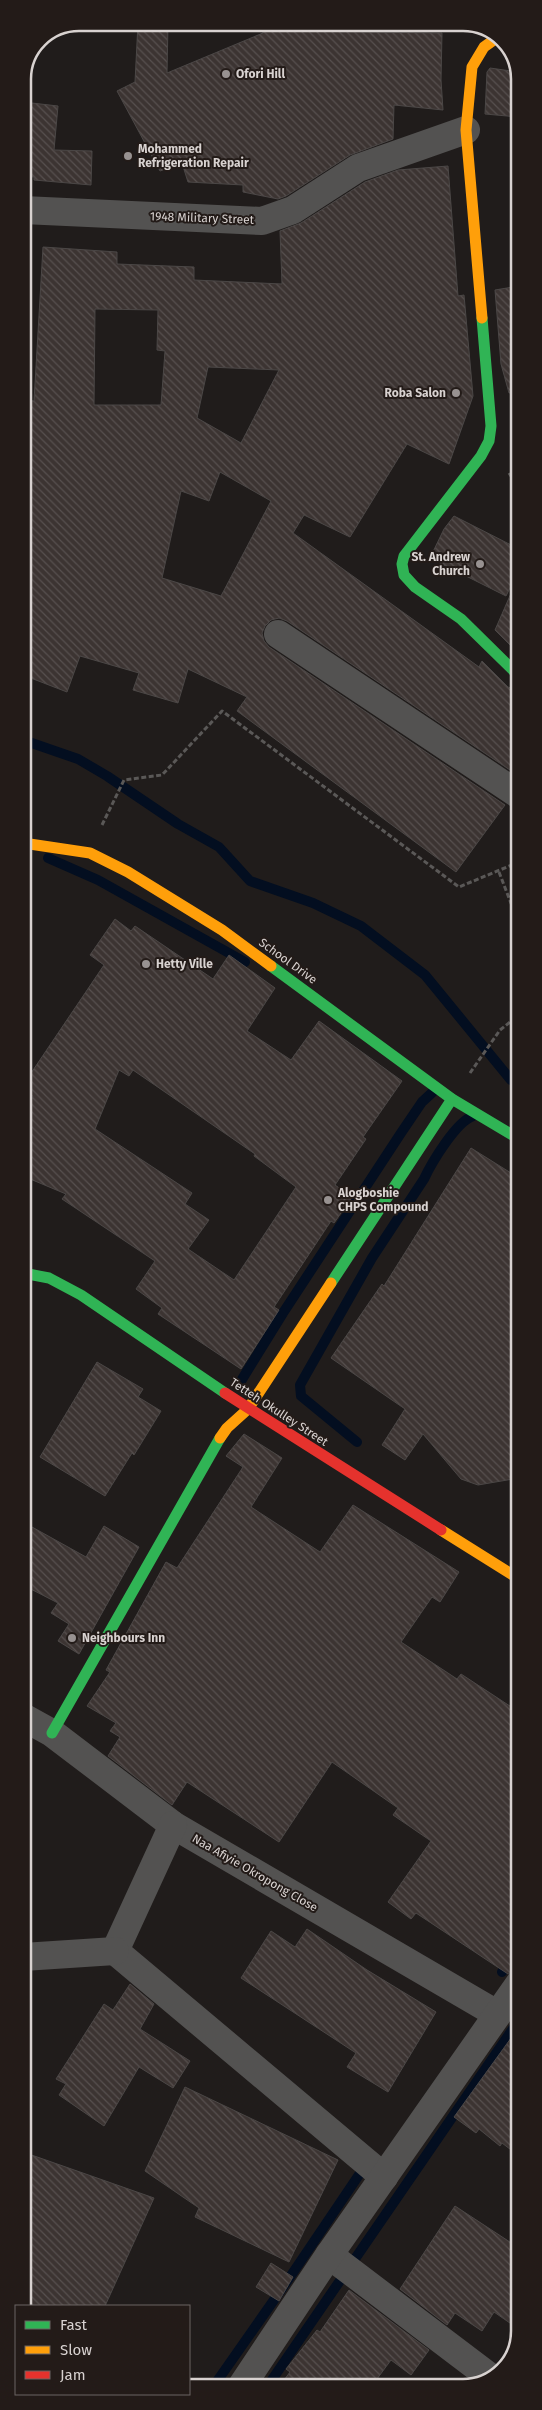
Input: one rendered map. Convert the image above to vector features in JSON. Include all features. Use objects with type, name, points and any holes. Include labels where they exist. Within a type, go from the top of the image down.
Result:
[{"type":"street","points":[[492,41],[484,47],[472,67],[466,130],[491,426],[489,441],[481,456],[404,556],[402,564],[404,575],[415,587],[461,619],[511,668]]},
{"type":"street","name":"1948 Military Street","points":[[31,210],[262,221],[293,210],[358,168],[466,130]]},
{"type":"street","points":[[278,634],[511,790]]},
{"type":"street","name":"School Drive","points":[[31,844],[90,852],[128,872],[222,930],[452,1099],[511,1134]]},
{"type":"street","points":[[52,1733],[214,1446],[227,1428],[248,1409],[452,1099]]},
{"type":"street","name":"Tetteh Okulley Street","points":[[31,1275],[49,1278],[81,1295],[248,1409],[511,1574]]},
{"type":"street","name":"Naa Afiyie Okropong Close","points":[[31,1721],[52,1733],[173,1826],[498,2014]]},
{"type":"street","points":[[115,1951],[173,1826]]},
{"type":"street","points":[[31,1956],[115,1951],[384,2176]]},
{"type":"street","points":[[247,2379],[329,2256],[511,1995]]},
{"type":"street","points":[[329,2256],[485,2373]]},
{"type":"path","points":[[118,791],[124,780],[162,775],[222,711],[459,887],[511,866]]},
{"type":"path","points":[[499,872],[511,903]]},
{"type":"path","points":[[476,1063],[500,1030],[511,1021]]},
{"type":"building","points":[[138,31],[168,31],[167,73],[263,33],[263,31],[442,33],[441,80],[443,110],[394,105],[393,139],[350,155],[286,196],[278,199],[243,192],[243,185],[188,182],[182,163],[160,171],[117,91],[135,82]]},
{"type":"building","points":[[490,68],[510,71],[511,116],[485,114],[487,72]]},
{"type":"building","points":[[31,103],[58,106],[54,150],[92,151],[91,185],[34,180],[34,177],[31,177]]},
{"type":"building","points":[[448,166],[458,296],[464,295],[473,396],[449,464],[407,444],[350,537],[304,515],[293,533],[479,667],[482,661],[511,688],[511,771],[287,621],[279,618],[271,620],[265,626],[262,633],[264,641],[269,647],[505,805],[456,872],[237,711],[247,697],[188,669],[178,703],[133,690],[139,673],[80,656],[67,692],[31,678],[31,401],[34,401],[43,247],[117,252],[117,264],[194,267],[194,280],[282,284],[280,231],[301,223],[365,182],[398,170]],"holes":[[[95,309],[158,310],[157,350],[165,351],[161,405],[94,405]],[[208,367],[279,370],[241,443],[197,418]],[[220,472],[271,501],[221,596],[162,578],[181,491],[209,501]]]},
{"type":"building","points":[[511,287],[511,393],[509,393],[501,364],[495,290]]},
{"type":"building","name":"St. Andrew Church","points":[[454,516],[511,545],[511,586],[506,596],[430,558],[444,529]]},
{"type":"building","points":[[511,593],[511,646],[495,630]]},
{"type":"building","points":[[115,919],[131,931],[135,926],[213,979],[229,955],[275,988],[247,1031],[291,1060],[319,1021],[402,1081],[363,1137],[366,1139],[335,1185],[352,1197],[334,1223],[331,1221],[274,1307],[279,1310],[241,1369],[158,1314],[162,1308],[136,1289],[155,1261],[62,1199],[66,1194],[31,1179],[31,1100],[33,1096],[31,1095],[31,1073],[104,965],[90,955]],"holes":[[[119,1070],[129,1076],[133,1070],[255,1154],[254,1156],[296,1187],[234,1280],[188,1249],[209,1220],[185,1204],[192,1193],[95,1129]]]},
{"type":"building","points":[[471,1148],[511,1173],[511,1479],[478,1485],[461,1479],[423,1434],[405,1460],[382,1445],[405,1409],[331,1358],[382,1284],[384,1286]]},
{"type":"building","points":[[97,1362],[143,1389],[138,1397],[161,1411],[134,1455],[132,1453],[105,1496],[40,1457]]},
{"type":"building","points":[[244,1434],[282,1458],[251,1507],[320,1552],[353,1505],[459,1572],[440,1602],[432,1597],[401,1642],[457,1679],[461,1674],[511,1707],[511,1973],[508,1974],[416,1913],[411,1919],[388,1902],[431,1841],[393,1815],[398,1808],[332,1762],[279,1842],[187,1782],[172,1805],[108,1756],[120,1737],[110,1731],[116,1723],[87,1706],[110,1672],[106,1670],[166,1562],[177,1568],[243,1467],[226,1456]]},
{"type":"building","points":[[31,1526],[86,1557],[104,1526],[139,1547],[79,1654],[58,1641],[69,1624],[51,1613],[58,1603],[31,1589]]},
{"type":"building","points":[[307,1929],[367,1970],[436,2012],[388,2092],[347,2067],[356,2053],[241,1978],[271,1931],[295,1947]]},
{"type":"building","points":[[130,1984],[154,2004],[140,2029],[190,2061],[173,2088],[139,2067],[104,2126],[59,2095],[66,2084],[56,2079],[104,2004],[113,2010]]},
{"type":"building","points":[[511,2038],[511,2150],[502,2143],[500,2146],[479,2129],[476,2133],[454,2117]]},
{"type":"building","points":[[185,2087],[338,2160],[289,2262],[195,2217],[199,2208],[145,2171]]},
{"type":"building","points":[[31,2155],[154,2198],[105,2305],[31,2305]]},
{"type":"building","points":[[455,2206],[511,2243],[511,2324],[494,2312],[482,2331],[455,2313],[447,2325],[400,2289]]},
{"type":"building","points":[[271,2263],[293,2277],[279,2301],[256,2287]]},
{"type":"building","points":[[349,2290],[429,2350],[411,2375],[391,2360],[377,2379],[285,2379],[290,2372],[286,2369],[317,2330],[320,2332]]},
{"type":"waterway","points":[[31,743],[78,759],[107,776],[178,824],[219,847],[250,881],[313,903],[361,926],[425,975],[511,1080]]},
{"type":"waterway","points":[[48,858],[98,880],[245,962]]},
{"type":"waterway","points":[[241,1381],[283,1313],[401,1133],[422,1102],[435,1090]]},
{"type":"waterway","points":[[357,1442],[301,1396],[300,1385],[372,1258],[439,1153],[459,1126],[473,1116]]},
{"type":"waterway","points":[[502,1972],[511,1960]]},
{"type":"waterway","points":[[272,2379],[511,2032]]},
{"type":"waterway","points":[[219,2379],[367,2163]]},
{"type":"traffic: fast","points":[[482,318],[491,426],[489,441],[481,456],[404,556],[402,564],[404,575],[415,587],[461,619],[511,668]]},
{"type":"traffic: fast","points":[[271,966],[452,1099],[511,1134]]},
{"type":"traffic: fast","points":[[331,1283],[452,1099]]},
{"type":"traffic: fast","points":[[31,1275],[49,1278],[81,1295],[225,1393]]},
{"type":"traffic: fast","points":[[52,1733],[220,1438]]},
{"type":"traffic: slow","points":[[482,318],[466,130],[472,67],[484,47],[492,41]]},
{"type":"traffic: slow","points":[[31,844],[90,853],[128,872],[222,930],[271,966]]},
{"type":"traffic: slow","points":[[220,1438],[227,1428],[248,1409],[331,1283]]},
{"type":"traffic: slow","points":[[441,1530],[511,1574]]},
{"type":"traffic: jam","points":[[225,1393],[441,1530]]},
{"type":"place","name":"Ofori Hill","points":[[226,74]]},
{"type":"place","name":"Mohammed Refrigeration Repair","points":[[128,156]]},
{"type":"place","name":"Roba Salon","points":[[456,393]]},
{"type":"place","name":"St. Andrew Church","points":[[480,564]]},
{"type":"place","name":"Hetty Ville","points":[[146,964]]},
{"type":"place","name":"Alogboshie CHPS Compound","points":[[328,1200]]},
{"type":"place","name":"Neighbours Inn","points":[[72,1638]]}]
